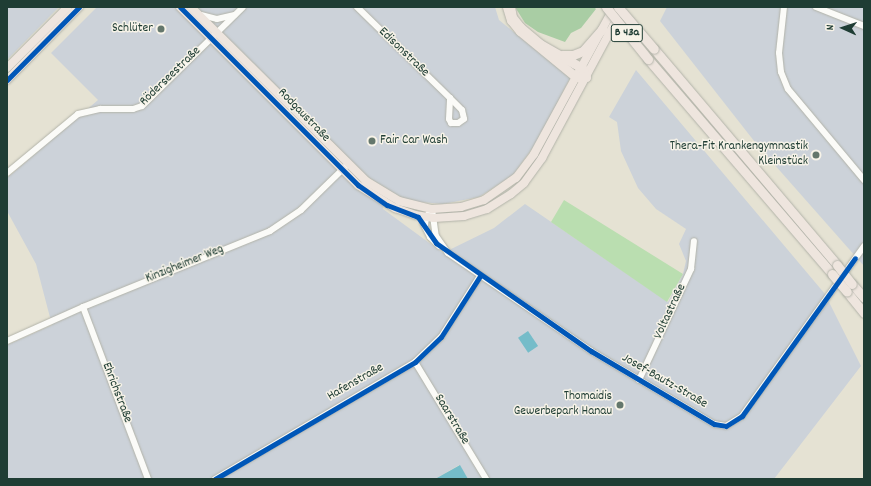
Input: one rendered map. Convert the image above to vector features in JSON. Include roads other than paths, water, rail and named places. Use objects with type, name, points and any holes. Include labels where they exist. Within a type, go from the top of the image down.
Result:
[{"type":"highway","points":[[508,7],[512,17],[520,27],[558,54],[582,68],[581,77]]},
{"type":"highway","points":[[508,7],[516,27],[581,77]]},
{"type":"highway","name":"B 43a","points":[[606,7],[648,59],[864,313]]},
{"type":"highway","name":"B 43a","points":[[618,7],[864,298]]},
{"type":"highway","points":[[558,54],[573,55],[583,51],[603,28]]},
{"type":"main road","points":[[7,68],[68,7]]},
{"type":"main road","points":[[7,80],[79,7]]},
{"type":"main road","name":"Rodgaustraße","points":[[180,7],[214,36],[366,181],[390,196],[407,204],[432,209],[461,207],[484,200],[516,178],[534,154],[623,7]]},
{"type":"main road","name":"Rodgaustraße","points":[[191,7],[214,36],[341,171],[378,200],[415,215],[426,217],[434,218],[464,216],[487,208],[520,187],[536,168],[581,77]]},
{"type":"main road","points":[[582,68],[614,7]]},
{"type":"street","name":"Röderseestraße","points":[[7,173],[78,114],[100,109],[133,109],[142,106],[243,7]]},
{"type":"street","name":"Edisonstraße","points":[[357,7],[450,98]]},
{"type":"street","points":[[784,7],[779,53],[781,72],[788,89],[864,180]]},
{"type":"street","points":[[816,7],[864,26]]},
{"type":"street","points":[[197,14],[218,19],[235,15]]},
{"type":"street","name":"Kinzigheimer Weg","points":[[7,341],[83,307],[270,231],[301,210],[347,164]]},
{"type":"street","points":[[425,226],[426,217],[432,209]]},
{"type":"street","name":"Josef-Bautz-Straße","points":[[432,209],[436,236],[447,251],[480,276],[591,351],[714,424],[726,426],[733,424],[746,410],[864,246]]},
{"type":"street","points":[[415,215],[425,226],[430,237],[447,251]]},
{"type":"street","name":"Voltastraße","points":[[639,380],[691,269],[694,241]]},
{"type":"street","name":"Hafenstraße","points":[[215,479],[415,362],[441,337],[480,276]]},
{"type":"street","name":"Ehrichstraße","points":[[83,307],[148,479]]},
{"type":"street","name":"Saarstraße","points":[[415,362],[486,479]]},
{"type":"water","points":[[528,331],[538,346],[528,353],[518,338]]},
{"type":"water","points":[[460,465],[468,479],[435,479]]},
{"type":"place","name":"Schlüter","points":[[161,29]]},
{"type":"place","name":"Fair Car Wash","points":[[372,141]]},
{"type":"place","name":"Thera-Fit Krankengymnastik Kleinstück","points":[[816,155]]},
{"type":"place","name":"Thomaidis Gewerbepark Hanau","points":[[620,405]]}]
